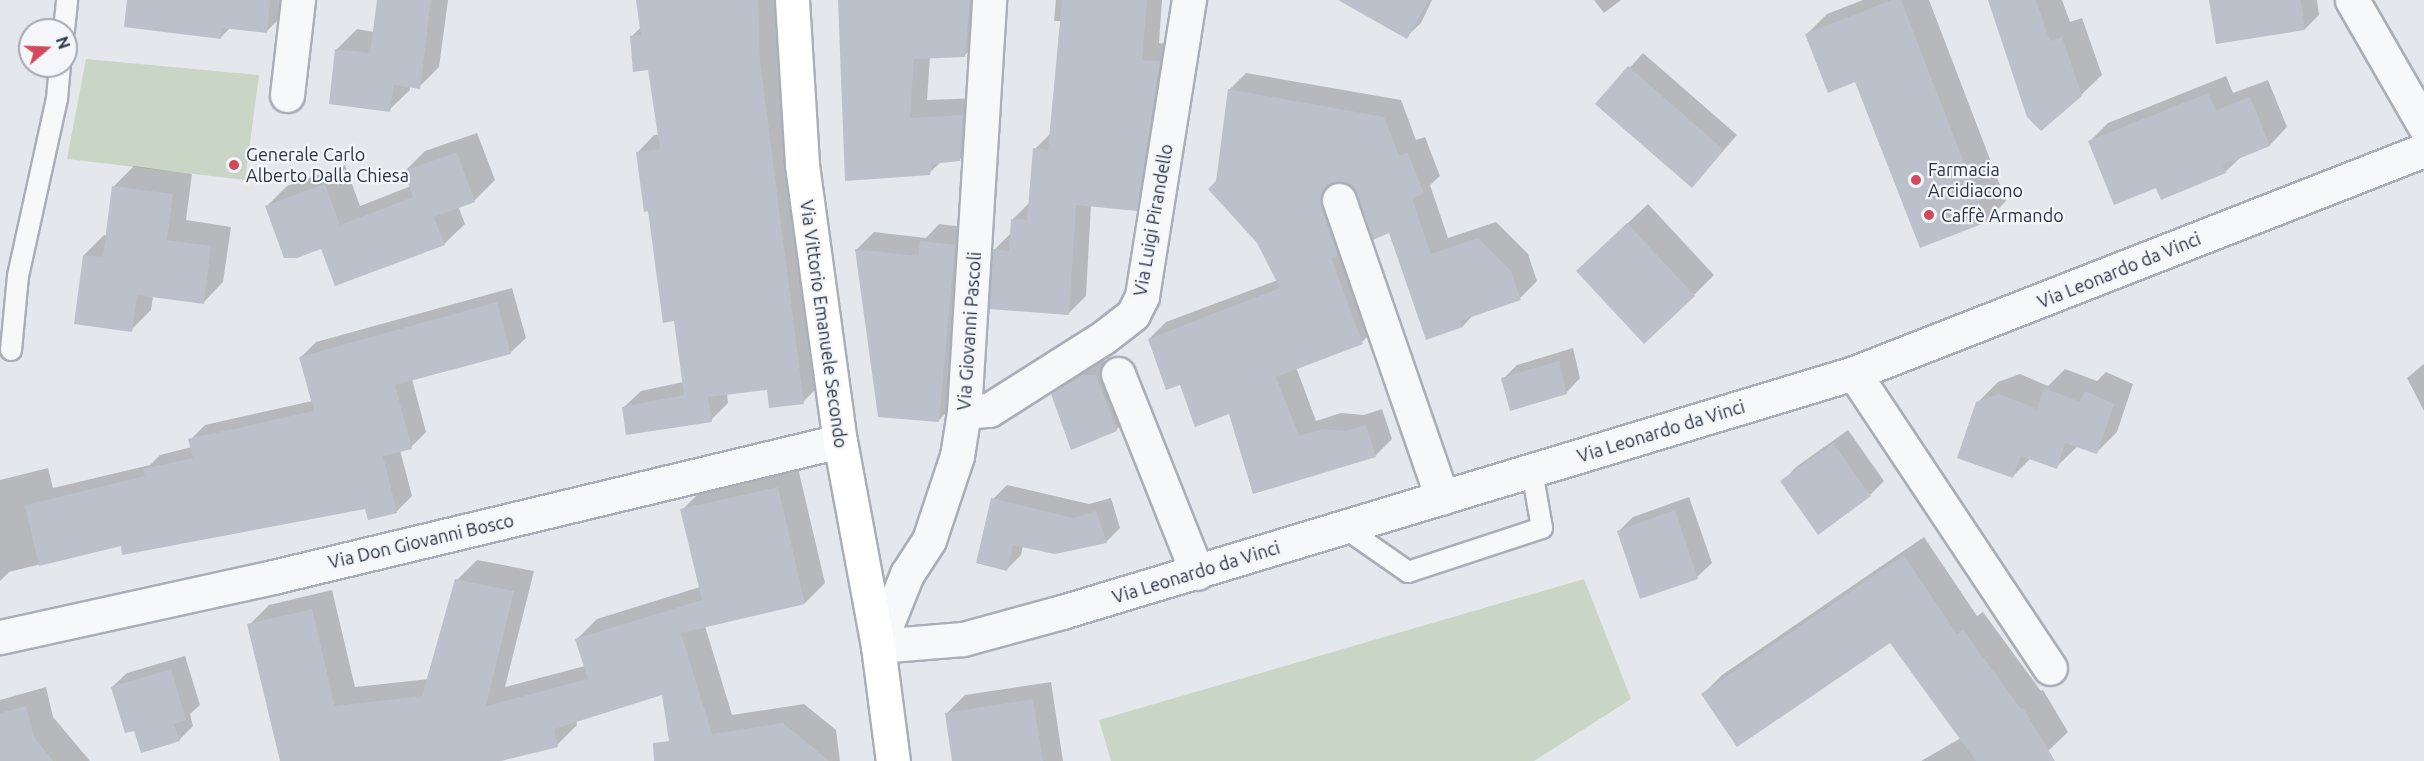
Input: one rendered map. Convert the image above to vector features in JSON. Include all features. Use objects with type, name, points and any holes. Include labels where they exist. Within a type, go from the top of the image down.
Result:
[{"type":"main road","name":"Via Vittorio Emanuele Secondo","points":[[792,0],[802,165],[840,441],[878,646],[893,761]]},
{"type":"street","points":[[286,95],[298,0]]},
{"type":"street","name":"Via Giovanni Pascoli","points":[[878,646],[908,574],[929,540],[957,456],[964,412],[989,0]]},
{"type":"street","name":"Via Luigi Pirandello","points":[[964,412],[989,410],[1104,337],[1133,314],[1142,296],[1189,0]]},
{"type":"street","points":[[2352,0],[2424,125]]},
{"type":"street","name":"Via Leonardo da Vinci","points":[[878,646],[963,639],[1197,573],[1854,373],[2424,150]]},
{"type":"street","points":[[1339,200],[1442,498]]},
{"type":"street","points":[[1854,373],[2050,668]]},
{"type":"street","points":[[1118,374],[1197,573]]},
{"type":"street","name":"Via Don Giovanni Bosco","points":[[0,637],[273,577],[840,441]]},
{"type":"lane","points":[[65,18],[67,0]]},
{"type":"lane","points":[[11,350],[18,276],[57,99],[59,78]]},
{"type":"lane","points":[[1345,528],[1408,572],[1542,528],[1532,471]]},
{"type":"green space","points":[[86,59],[259,75],[245,180],[67,159]]},
{"type":"green space","points":[[1584,579],[1631,699],[1534,761],[1111,761],[1099,720]]},
{"type":"building","points":[[127,0],[270,0],[267,33],[222,28],[221,39],[124,27]]},
{"type":"building","points":[[377,0],[431,0],[420,89],[394,85],[390,112],[329,104],[335,49],[370,53]]},
{"type":"building","points":[[636,0],[758,0],[760,60],[804,404],[769,408],[767,390],[708,397],[712,422],[626,435],[622,407],[684,395],[674,321],[663,323],[648,211],[644,212],[636,152],[660,149],[648,70],[633,72],[630,36],[641,35]]},
{"type":"building","points":[[838,0],[970,0],[965,57],[914,59],[910,118],[963,115],[960,161],[931,164],[930,175],[845,181]]},
{"type":"building","points":[[1062,0],[1147,0],[1142,60],[1160,61],[1137,211],[1076,205],[1069,315],[989,309],[993,249],[1009,251],[1011,219],[1027,220],[1033,148],[1048,150]]},
{"type":"building","points":[[1338,0],[1429,0],[1407,39]]},
{"type":"building","points":[[1892,0],[1901,0],[1987,222],[1920,248],[1855,82],[1828,93],[1805,34]]},
{"type":"building","points":[[1988,0],[2036,0],[2050,41],[2062,37],[2082,96],[2041,131],[2027,117]]},
{"type":"building","points":[[2209,0],[2301,0],[2305,30],[2216,44]]},
{"type":"building","points":[[1628,66],[1724,150],[1692,188],[1595,104]]},
{"type":"building","points":[[1228,89],[1384,117],[1399,156],[1408,153],[1424,194],[1412,198],[1431,254],[1478,238],[1511,271],[1521,300],[1460,321],[1463,327],[1426,340],[1389,233],[1373,240],[1357,194],[1351,186],[1343,182],[1333,182],[1325,187],[1321,196],[1321,206],[1338,255],[1331,258],[1363,344],[1276,377],[1299,436],[1323,429],[1346,431],[1366,425],[1376,457],[1253,494],[1229,414],[1195,427],[1180,385],[1166,390],[1148,339],[1280,288],[1257,243],[1208,189],[1216,181]]},
{"type":"building","points":[[2208,93],[2216,110],[2250,97],[2270,146],[2223,165],[2226,173],[2161,200],[2156,188],[2114,205],[2088,141]]},
{"type":"building","points":[[457,152],[475,202],[434,217],[445,245],[335,286],[321,249],[297,258],[284,258],[265,206],[325,184],[340,225],[413,197],[404,171]]},
{"type":"building","points":[[112,186],[173,194],[167,240],[211,246],[204,304],[137,295],[132,332],[74,324],[83,255],[103,257]]},
{"type":"building","points":[[1627,223],[1695,296],[1644,344],[1576,271]]},
{"type":"building","points":[[920,241],[955,245],[939,422],[878,417],[855,249],[918,256]]},
{"type":"building","points":[[497,302],[511,354],[395,385],[412,449],[383,456],[397,513],[368,520],[365,509],[122,555],[121,546],[39,566],[25,505],[145,476],[143,469],[193,458],[188,439],[314,411],[299,357]]},
{"type":"building","points":[[1559,361],[1567,394],[1510,411],[1501,378]]},
{"type":"building","points":[[1082,375],[1096,375],[1117,431],[1071,450],[1051,394]]},
{"type":"building","points":[[2044,388],[2080,402],[2085,391],[2114,404],[2097,454],[2065,443],[2057,469],[2021,456],[2013,478],[1957,458],[1976,402],[1999,394],[2037,409]]},
{"type":"building","points":[[1833,443],[1871,496],[1818,535],[1780,481]]},
{"type":"building","points":[[778,487],[805,604],[681,633],[712,734],[783,723],[829,761],[654,761],[653,743],[669,741],[662,695],[554,729],[558,747],[501,761],[280,761],[247,624],[312,609],[335,706],[422,696],[455,579],[514,591],[486,706],[588,679],[575,639],[702,600],[680,509]]},
{"type":"building","points":[[991,498],[1074,518],[1096,511],[1107,543],[1055,554],[1013,545],[1007,571],[976,563]]},
{"type":"building","points":[[1675,510],[1698,579],[1640,599],[1617,531]]},
{"type":"building","points":[[1904,555],[1957,634],[1963,630],[2021,709],[2023,708],[2055,761],[1976,761],[1890,643],[1737,747],[1701,694]]},
{"type":"building","points":[[171,669],[186,720],[174,724],[180,741],[141,753],[134,731],[125,733],[111,687]]},
{"type":"building","points":[[1033,699],[1043,761],[952,761],[945,713]]},
{"type":"building","points":[[26,706],[34,737],[53,761],[0,761],[0,713]]},
{"type":"place","name":"Generale Carlo Alberto Dalla Chiesa","points":[[234,165]]},
{"type":"place","name":"Farmacia Arcidiacono","points":[[1916,180]]},
{"type":"place","name":"Caffè Armando","points":[[1929,215]]}]
